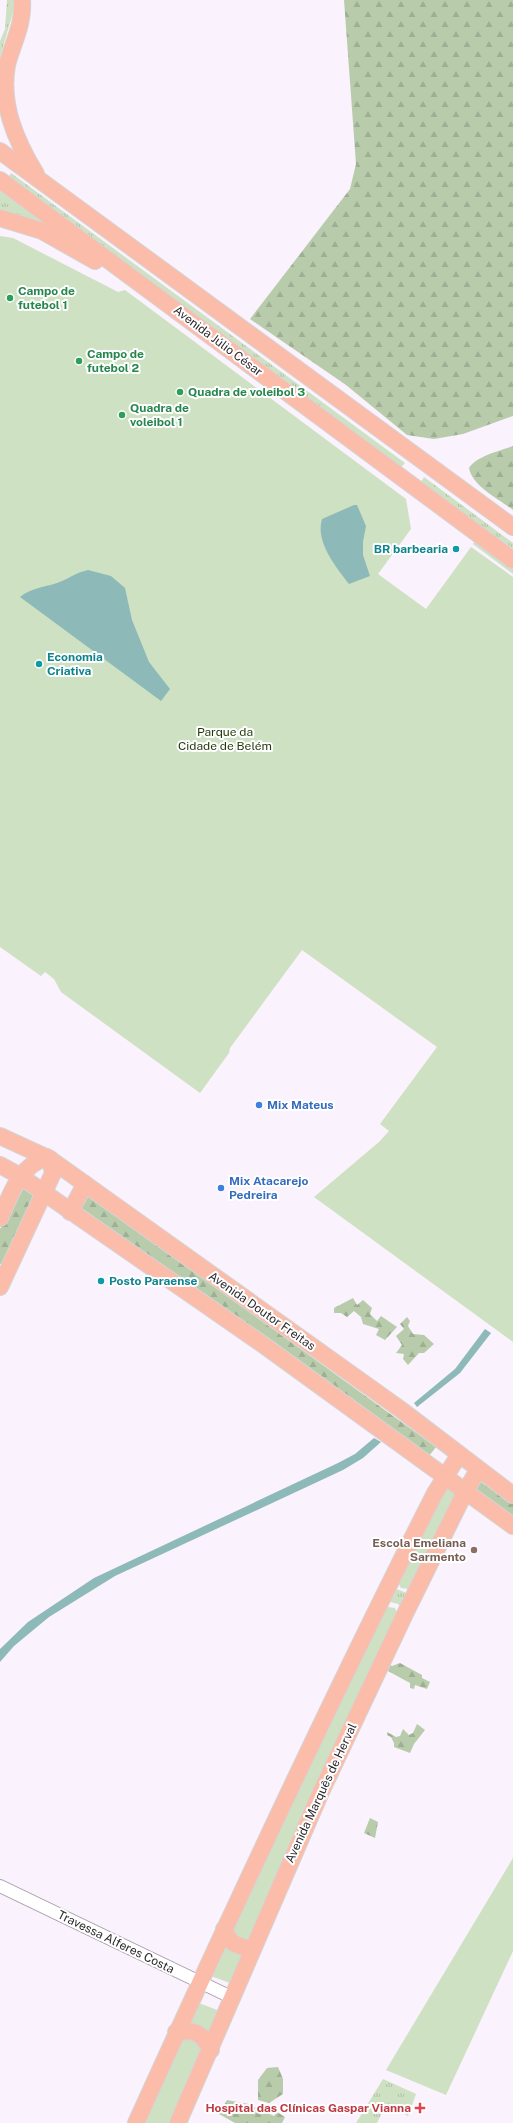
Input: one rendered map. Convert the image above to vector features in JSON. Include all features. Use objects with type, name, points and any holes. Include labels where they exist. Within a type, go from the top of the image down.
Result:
[{"type":"main road","points":[[22,0],[21,25],[6,66],[4,88],[6,113],[20,148],[40,180]]},
{"type":"main road","name":"Avenida Júlio César","points":[[0,152],[513,528]]},
{"type":"main road","name":"Avenida Júlio César","points":[[0,180],[513,560]]},
{"type":"main road","points":[[0,218],[42,232],[150,291]]},
{"type":"main road","name":"Avenida Doutor Freitas","points":[[0,1136],[48,1158],[400,1409],[459,1456],[513,1495]]},
{"type":"main road","points":[[0,1218],[20,1176],[33,1162],[48,1158],[53,1173],[6,1267],[0,1288]]},
{"type":"main road","points":[[0,1165],[20,1176],[43,1194],[264,1346],[513,1526]]},
{"type":"main road","points":[[70,1212],[85,1184]]},
{"type":"main road","points":[[136,2123],[199,1982],[312,1741],[379,1607],[392,1576],[444,1477],[459,1456]]},
{"type":"main road","name":"Avenida Marquês de Herval","points":[[178,2123],[211,2050],[251,1949],[320,1792],[404,1616],[465,1492],[478,1470]]},
{"type":"main road","points":[[392,1576],[398,1588],[402,1590],[412,1590],[419,1587]]},
{"type":"main road","points":[[379,1607],[387,1604],[394,1605],[400,1608],[404,1616]]},
{"type":"main road","points":[[224,1929],[229,1941],[234,1945],[251,1949]]},
{"type":"main road","points":[[176,2032],[194,2031],[205,2038],[211,2050]]},
{"type":"street","name":"Travessa Alferes Costa","points":[[0,1886],[231,1997]]},
{"type":"green space","points":[[7,0],[13,0],[14,9],[0,57],[0,41],[5,29]]},
{"type":"green space","points":[[344,0],[513,0],[513,416],[463,434],[434,439],[407,435],[346,385],[250,319],[350,189],[356,164]]},
{"type":"green space","points":[[11,173],[405,463],[401,467],[8,178]]},
{"type":"green space","points":[[0,191],[42,222],[0,215]]},
{"type":"green space","name":"Parque da Cidade de Belém","points":[[0,236],[13,238],[118,292],[125,290],[406,499],[411,529],[378,574],[426,609],[471,547],[513,577],[513,1342],[314,1197],[379,1142],[389,1131],[380,1124],[437,1047],[302,950],[230,1048],[229,1053],[200,1093],[61,992],[54,979],[45,972],[41,976],[0,947]]},
{"type":"green space","points":[[513,446],[513,510],[475,481],[469,468],[477,460],[483,457]]},
{"type":"green space","points":[[424,477],[513,543],[513,549],[421,482]]},
{"type":"green space","points":[[475,541],[513,569],[513,574],[473,544]]},
{"type":"green space","points":[[23,1187],[36,1196],[4,1263],[0,1264],[0,1229]]},
{"type":"green space","points":[[85,1193],[436,1447],[429,1456],[74,1211]]},
{"type":"green space","points":[[353,1298],[357,1305],[363,1300],[372,1308],[370,1314],[377,1321],[381,1316],[397,1327],[385,1340],[376,1335],[379,1329],[363,1324],[361,1317],[354,1311],[347,1317],[341,1313],[334,1313],[334,1308]]},
{"type":"green space","points":[[407,1317],[410,1321],[408,1326],[413,1334],[424,1335],[434,1344],[424,1353],[419,1353],[408,1365],[403,1359],[404,1354],[396,1353],[402,1345],[396,1336],[404,1329],[400,1324]]},
{"type":"green space","points":[[478,1480],[513,1504],[513,1522],[470,1493]]},
{"type":"green space","points":[[445,1486],[454,1492],[455,1496],[409,1589],[401,1588],[395,1577]]},
{"type":"green space","points":[[392,1581],[396,1589],[407,1593],[401,1608],[398,1604],[387,1601]]},
{"type":"green space","points":[[383,1608],[395,1608],[397,1613],[248,1945],[227,1929]]},
{"type":"green space","points":[[388,1663],[392,1666],[400,1663],[422,1675],[422,1678],[430,1682],[427,1689],[415,1685],[414,1689],[410,1688],[410,1683],[386,1670]]},
{"type":"green space","points":[[417,1724],[425,1730],[414,1744],[410,1753],[394,1747],[394,1743],[391,1737],[387,1735],[387,1732],[396,1737],[400,1736],[403,1729],[409,1735],[413,1733]]},
{"type":"green space","points":[[370,1818],[378,1822],[375,1838],[364,1833]]},
{"type":"green space","points":[[513,1858],[513,1951],[446,2095],[386,2070]]},
{"type":"green space","points":[[224,1936],[246,1949],[230,1983],[208,1975]]},
{"type":"green space","points":[[196,2002],[220,2011],[210,2041],[181,2029]]},
{"type":"green space","points":[[181,2036],[204,2043],[173,2123],[142,2123]]},
{"type":"green space","points":[[278,2067],[283,2079],[283,2094],[269,2103],[258,2100],[258,2080],[267,2068]]},
{"type":"green space","points":[[383,2079],[416,2094],[408,2116],[386,2104],[377,2123],[356,2123]]},
{"type":"green space","points":[[227,2100],[248,2104],[274,2116],[277,2112],[285,2117],[282,2123],[235,2123],[219,2114]]},
{"type":"shaded area","points":[[357,505],[366,526],[363,542],[363,555],[370,576],[349,584],[328,554],[321,536],[321,528],[322,519]]},
{"type":"shaded area","points":[[88,570],[111,576],[125,588],[132,620],[149,662],[170,689],[161,701],[20,597],[29,591],[57,583]]},
{"type":"shaded area","points":[[485,1329],[491,1333],[460,1373],[417,1407],[414,1403],[455,1369]]},
{"type":"shaded area","points":[[374,1438],[381,1442],[363,1458],[343,1470],[115,1576],[49,1617],[14,1646],[0,1662],[0,1649],[28,1622],[94,1578],[338,1463],[355,1454]]},
{"type":"place","name":"Campo de futebol 1","points":[[10,298]]},
{"type":"place","name":"Campo de futebol 2","points":[[79,361]]},
{"type":"place","name":"Quadra de voleibol 3","points":[[180,392]]},
{"type":"place","name":"Quadra de voleibol 1","points":[[122,415]]},
{"type":"place","name":"BR barbearia","points":[[456,549]]},
{"type":"place","name":"Economia Criativa","points":[[39,664]]},
{"type":"place","name":"Mix Mateus","points":[[259,1105]]},
{"type":"place","name":"Mix Atacarejo Pedreira","points":[[221,1188]]},
{"type":"place","name":"Posto Paraense","points":[[101,1281]]},
{"type":"place","name":"Escola Emeliana Sarmento","points":[[474,1550]]},
{"type":"place","name":"Hospital das Clínicas Gaspar Vianna","points":[[420,2108]]}]
